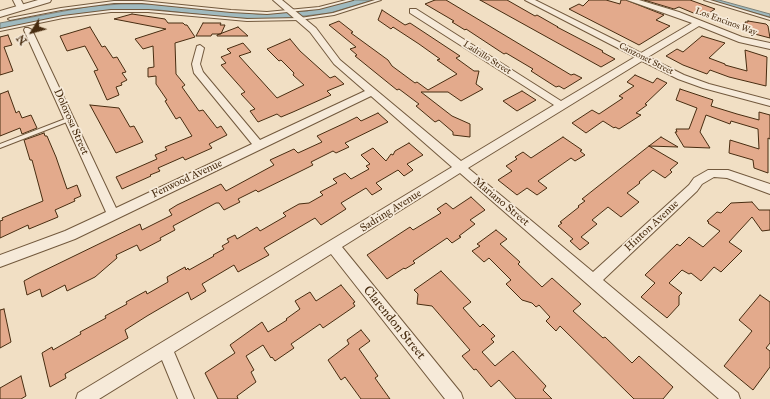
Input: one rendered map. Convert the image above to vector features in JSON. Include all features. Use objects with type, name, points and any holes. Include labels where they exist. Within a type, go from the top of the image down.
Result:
[{"type":"street","points":[[0,14],[19,4],[47,0]]},
{"type":"street","name":"Mariano Street","points":[[276,0],[319,36],[337,62],[732,399]]},
{"type":"street","name":"Canzonet Street","points":[[529,0],[681,77],[706,86],[770,103]]},
{"type":"street","name":"Los Encinos Way","points":[[631,0],[662,9],[739,39],[770,46]]},
{"type":"street","name":"Ladrillo Street","points":[[413,11],[561,105]]},
{"type":"street","name":"Sadring Avenue","points":[[84,399],[561,105],[698,23]]},
{"type":"street","name":"Dolorosa Street","points":[[28,30],[112,214]]},
{"type":"street","points":[[200,48],[196,64],[199,73],[259,146]]},
{"type":"street","name":"Fenwood Avenue","points":[[0,261],[70,235],[372,92]]},
{"type":"street","name":"Hinton Avenue","points":[[593,280],[693,188],[698,181],[712,173],[728,174],[770,189]]},
{"type":"street","name":"Clarendon Street","points":[[333,246],[454,399]]},
{"type":"street","points":[[165,349],[186,399]]},
{"type":"lane","points":[[10,19],[68,8],[129,2],[244,12],[290,11],[319,8],[351,0]]},
{"type":"lane","points":[[0,30],[69,16],[111,11],[148,11],[247,20],[300,19],[333,14],[379,0]]},
{"type":"lane","points":[[706,0],[770,18]]},
{"type":"lane","points":[[0,146],[70,120]]},
{"type":"water","points":[[354,0],[373,0],[330,13],[279,19],[231,18],[159,10],[112,10],[63,16],[0,29],[0,23],[91,6],[150,4],[258,14],[307,11]]},
{"type":"water","points":[[709,0],[719,0],[770,14],[770,17]]},
{"type":"building","points":[[435,0],[446,0],[571,75],[574,74],[582,78],[564,89],[559,86],[556,87],[531,71],[533,69],[506,53],[504,54],[425,4]]},
{"type":"building","points":[[480,0],[507,0],[603,51],[602,52],[615,59],[601,67]]},
{"type":"building","points":[[589,0],[606,0],[620,4],[621,0],[626,0],[664,15],[656,20],[670,26],[639,45],[569,9],[579,4],[583,6]]},
{"type":"building","points":[[644,0],[690,0],[715,9],[703,17],[679,7],[674,9]]},
{"type":"building","points":[[382,10],[405,25],[410,23],[460,56],[456,58],[474,71],[479,71],[476,84],[483,89],[461,101],[448,92],[421,92],[452,116],[470,124],[470,137],[453,135],[453,132],[439,120],[435,122],[416,106],[419,104],[399,89],[397,90],[355,56],[357,55],[350,49],[356,47],[329,25],[339,21],[353,32],[351,33],[388,60],[392,66],[415,83],[417,82],[428,90],[457,74],[437,60],[440,59],[419,44],[393,27],[391,29],[378,20]]},
{"type":"building","points":[[132,14],[165,19],[168,23],[183,23],[187,25],[195,37],[175,43],[176,74],[185,85],[182,87],[199,111],[203,110],[217,128],[221,126],[227,135],[209,144],[212,148],[185,160],[183,157],[158,168],[160,171],[122,189],[116,177],[157,159],[155,155],[167,150],[165,147],[192,136],[180,117],[176,119],[165,101],[167,100],[156,84],[156,76],[148,77],[148,68],[154,67],[153,46],[143,49],[135,39],[166,29],[114,19]]},
{"type":"building","points":[[748,21],[766,24],[768,26],[770,38],[747,32],[745,22]]},
{"type":"building","points":[[203,23],[221,23],[220,25],[225,25],[221,34],[196,36]]},
{"type":"building","points":[[90,27],[102,47],[105,46],[113,58],[117,57],[126,72],[122,73],[127,80],[121,83],[122,85],[116,87],[119,95],[107,100],[94,71],[98,70],[85,46],[67,51],[60,36]]},
{"type":"building","points":[[238,27],[248,36],[217,36],[217,35]]},
{"type":"building","points":[[8,35],[12,45],[4,47],[13,71],[0,75],[0,37]]},
{"type":"building","points":[[702,36],[725,43],[709,58],[725,65],[747,71],[745,50],[767,57],[766,86],[729,77],[710,70],[707,74],[683,65],[666,56],[677,49],[683,52]]},
{"type":"building","points":[[290,39],[300,51],[330,78],[335,76],[344,84],[327,91],[331,95],[293,112],[281,117],[277,114],[258,122],[250,111],[255,109],[241,94],[245,92],[221,65],[226,63],[221,57],[231,53],[227,49],[243,43],[251,52],[239,56],[277,98],[304,85],[293,75],[294,73],[281,60],[279,61],[267,49]]},
{"type":"building","points":[[635,75],[653,83],[657,78],[667,83],[645,104],[647,105],[636,113],[641,115],[619,129],[614,128],[603,121],[586,133],[572,123],[592,110],[599,114],[623,98],[619,96],[634,86],[627,82]]},
{"type":"building","points":[[680,89],[713,100],[711,106],[737,114],[759,120],[759,112],[770,115],[770,139],[768,138],[768,173],[754,168],[753,160],[729,153],[730,140],[759,149],[758,129],[731,121],[730,124],[706,115],[700,132],[710,148],[684,147],[675,132],[677,132],[676,129],[689,129],[697,108],[676,100]]},
{"type":"building","points":[[8,91],[16,113],[19,111],[22,118],[31,115],[37,128],[22,134],[20,128],[0,136],[0,94]]},
{"type":"building","points":[[522,91],[536,100],[517,111],[503,101]]},
{"type":"building","points":[[90,105],[119,108],[130,127],[134,126],[143,142],[116,153]]},
{"type":"building","points":[[378,113],[388,122],[345,143],[349,147],[336,153],[333,151],[311,162],[313,165],[258,192],[256,190],[238,199],[240,202],[224,210],[219,203],[216,203],[173,226],[175,230],[160,238],[161,240],[140,251],[137,245],[116,255],[117,258],[95,277],[67,291],[65,285],[42,297],[40,289],[27,295],[24,281],[35,275],[140,224],[142,230],[172,215],[169,210],[177,205],[221,184],[226,191],[274,165],[270,160],[294,149],[298,153],[322,142],[317,136],[357,117],[361,121]]},
{"type":"building","points":[[44,133],[45,136],[47,136],[56,157],[67,189],[77,185],[81,196],[74,199],[75,201],[55,210],[58,217],[29,229],[28,225],[0,238],[0,221],[3,220],[2,218],[43,201],[32,160],[30,160],[24,140]]},
{"type":"building","points":[[563,137],[582,150],[580,151],[585,155],[575,161],[571,158],[538,181],[547,188],[537,195],[527,188],[517,195],[498,180],[512,171],[506,166],[517,159],[515,157],[523,152],[531,158]]},
{"type":"building","points":[[661,137],[678,147],[649,146]]},
{"type":"building","points":[[409,143],[423,155],[407,164],[413,170],[404,176],[398,170],[376,183],[382,189],[372,195],[366,188],[341,203],[346,209],[321,225],[315,218],[264,248],[269,255],[238,272],[234,265],[202,284],[206,291],[191,300],[188,292],[147,316],[125,330],[128,338],[65,374],[66,378],[50,387],[42,353],[52,347],[53,350],[81,334],[80,332],[106,318],[105,316],[127,304],[126,302],[146,291],[147,294],[168,282],[167,277],[185,267],[186,270],[188,268],[189,270],[214,256],[213,255],[224,249],[222,246],[229,242],[227,239],[235,235],[237,239],[257,227],[260,231],[286,216],[283,213],[299,204],[309,203],[323,195],[320,192],[337,183],[333,179],[345,173],[351,179],[369,169],[366,166],[370,164],[361,155],[373,148],[386,161],[391,154],[393,155],[395,151]]},
{"type":"building","points":[[649,146],[678,163],[670,170],[672,172],[665,178],[653,170],[627,193],[639,202],[621,217],[608,207],[592,220],[597,224],[581,237],[589,243],[580,250],[570,241],[573,239],[558,226],[562,223],[560,222],[585,201],[582,199]]},
{"type":"building","points":[[471,197],[485,210],[470,220],[475,224],[452,243],[447,238],[413,261],[415,263],[387,279],[367,255],[410,227],[413,230],[441,213],[437,209],[446,203],[453,209]]},
{"type":"building","points":[[752,202],[759,210],[770,210],[770,230],[762,231],[752,217],[729,242],[742,251],[721,272],[714,267],[701,281],[691,273],[689,274],[682,270],[669,283],[682,293],[679,296],[679,305],[667,318],[641,297],[655,283],[645,275],[677,244],[680,246],[689,237],[703,247],[720,231],[707,221],[717,212],[721,213],[731,203]]},
{"type":"building","points":[[496,230],[507,239],[500,244],[520,262],[518,264],[542,287],[552,278],[581,304],[573,311],[603,338],[605,337],[632,363],[639,356],[673,387],[663,399],[634,399],[560,326],[556,331],[546,321],[550,317],[539,305],[536,307],[532,303],[522,300],[506,284],[511,280],[489,258],[484,262],[472,251],[480,246],[477,244]]},
{"type":"building","points":[[441,271],[471,302],[463,308],[480,327],[483,324],[495,336],[491,339],[494,342],[482,352],[495,366],[513,351],[546,386],[543,390],[552,399],[516,399],[499,380],[491,387],[476,369],[474,370],[462,356],[470,350],[432,306],[417,304],[418,294],[414,290]]},
{"type":"building","points":[[341,285],[355,302],[353,303],[355,306],[323,328],[320,324],[291,344],[294,348],[275,361],[272,357],[271,358],[263,345],[246,356],[254,370],[251,372],[256,382],[237,396],[238,399],[218,399],[205,373],[235,353],[230,345],[262,322],[268,332],[287,320],[286,319],[300,309],[295,301],[310,292],[316,301]]},
{"type":"building","points":[[760,295],[770,302],[770,343],[766,348],[770,351],[770,367],[753,390],[724,366],[752,331],[739,320]]},
{"type":"building","points":[[4,309],[11,342],[0,348],[0,310]]},
{"type":"building","points":[[361,330],[370,341],[359,349],[378,376],[375,378],[390,399],[361,399],[345,377],[341,380],[328,360],[349,344],[347,340]]},
{"type":"building","points":[[21,376],[26,396],[21,399],[0,399],[0,388]]}]
